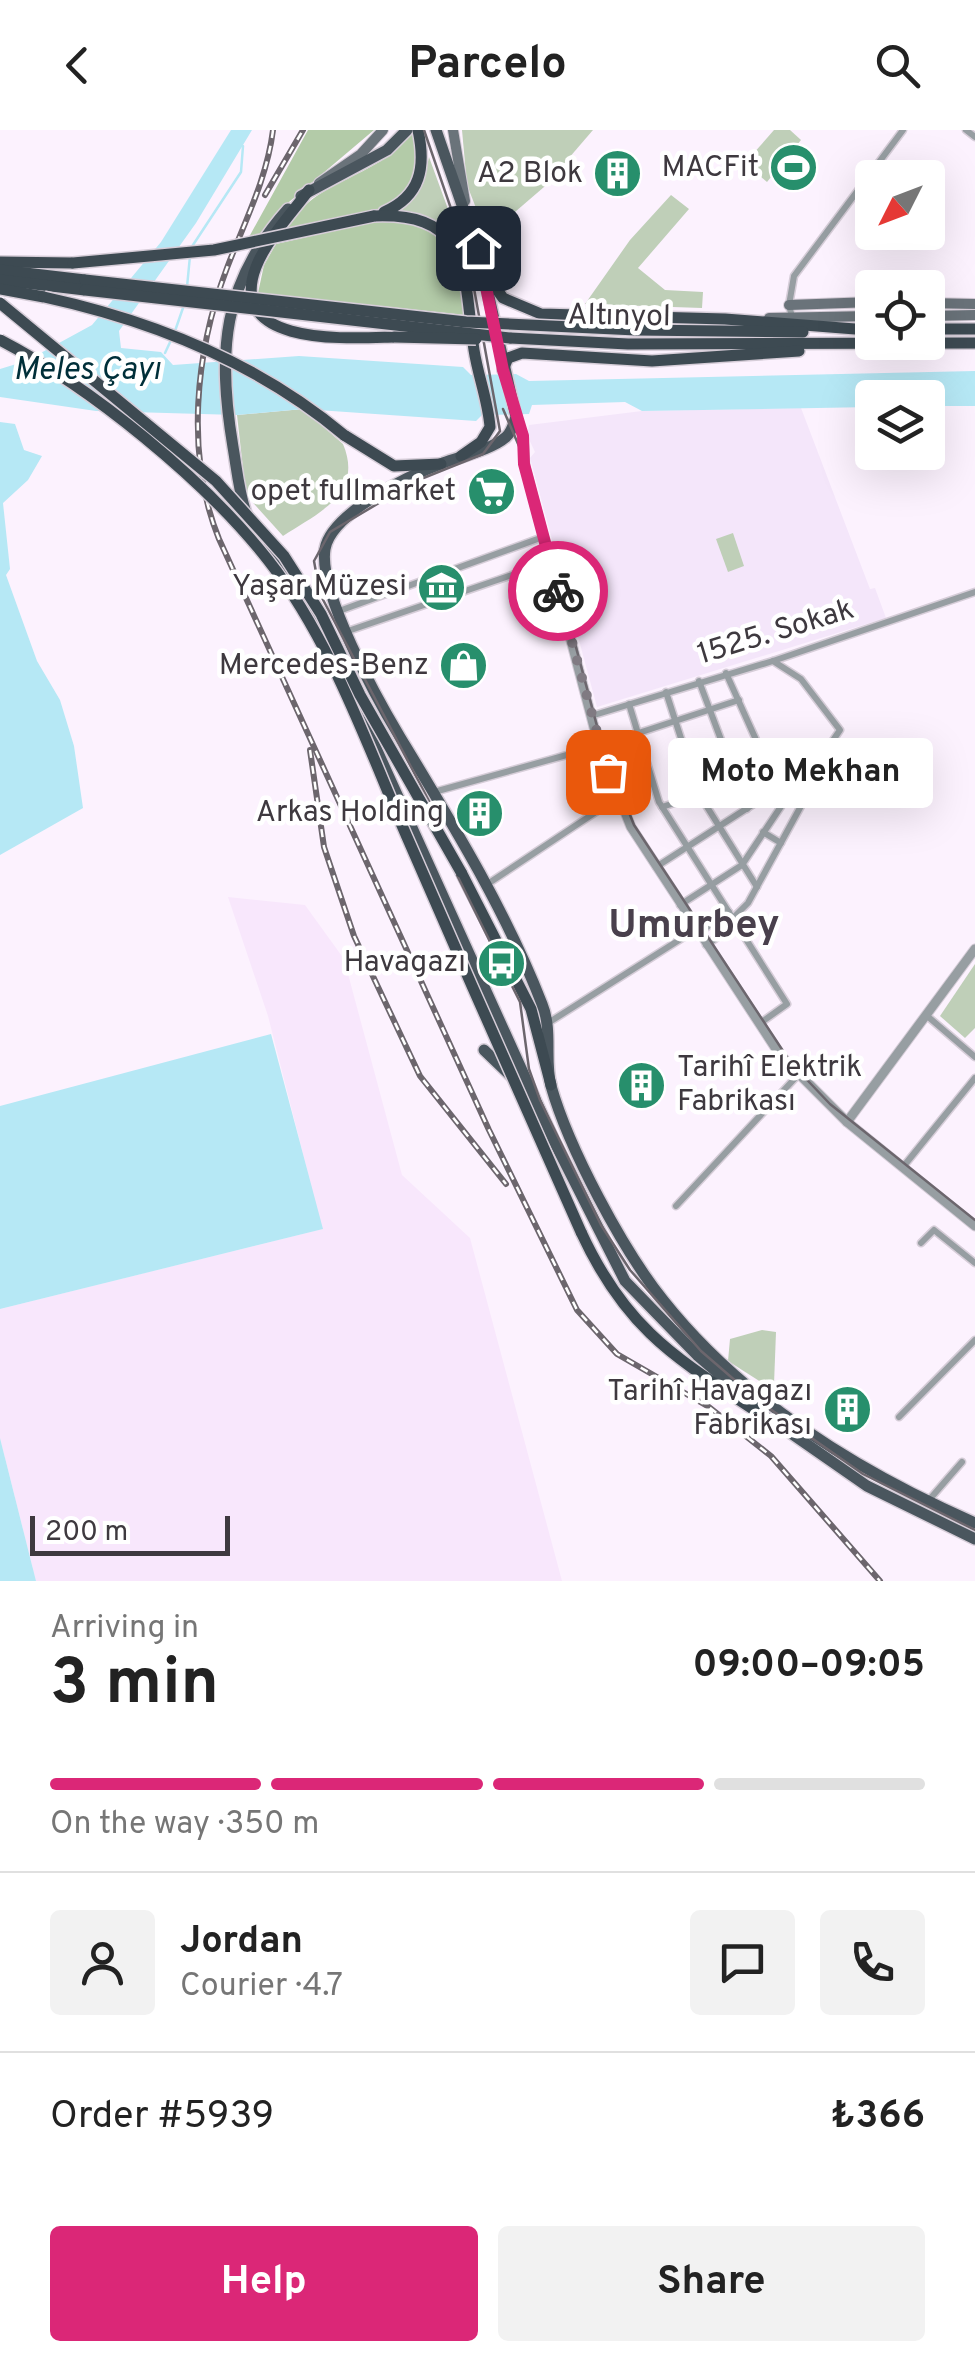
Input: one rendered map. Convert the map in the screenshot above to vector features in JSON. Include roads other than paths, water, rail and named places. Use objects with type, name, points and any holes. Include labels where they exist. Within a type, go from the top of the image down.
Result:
[{"type":"highway","points":[[0,262],[73,263],[198,252],[374,216],[396,206],[415,189],[424,158],[418,130]]},
{"type":"highway","points":[[309,190],[256,266],[253,292],[257,305],[278,328],[304,336],[334,338],[510,338]]},
{"type":"highway","points":[[374,216],[420,219],[454,245],[468,283],[478,374],[490,418],[486,437],[461,456]]},
{"type":"highway","points":[[0,270],[85,285]]},
{"type":"highway","points":[[484,271],[504,298],[541,314],[725,319],[855,329]]},
{"type":"highway","points":[[0,280],[85,285]]},
{"type":"highway","name":"Altınyol","points":[[85,285],[466,322],[636,330],[855,330]]},
{"type":"highway","name":"Altınyol","points":[[85,285],[510,338],[628,344],[975,343]]},
{"type":"highway","points":[[0,289],[142,324],[227,357],[284,388],[394,466],[441,464]]},
{"type":"highway","points":[[0,303],[216,481],[284,556],[316,604],[360,695],[487,917],[531,1010],[551,1085]]},
{"type":"highway","points":[[945,329],[975,329]]},
{"type":"highway","points":[[0,340],[76,386],[170,462],[237,523],[285,584],[314,634],[365,743],[581,1232],[616,1300],[680,1359],[777,1424]]},
{"type":"highway","points":[[503,370],[508,358],[522,353],[684,360],[824,350],[845,344]]},
{"type":"main road","points":[[383,130],[361,154],[309,190],[270,228],[247,264],[222,361],[246,515],[289,574],[330,649],[534,1098],[626,1281],[696,1355],[777,1424],[867,1486],[975,1539]]},
{"type":"main road","points":[[309,190],[392,147],[406,130]]},
{"type":"main road","points":[[436,130],[484,271],[516,417],[502,441],[441,464],[360,507],[330,532],[324,560],[339,611],[376,698],[433,792],[520,952],[548,1023],[551,1085],[627,1250],[699,1342],[746,1384],[848,1458],[975,1522]]},
{"type":"main road","points":[[453,130],[467,217]]},
{"type":"main road","points":[[788,305],[855,303]]},
{"type":"main road","points":[[945,303],[975,304]]},
{"type":"main road","points":[[945,316],[975,315]]},
{"type":"main road","points":[[725,319],[855,316]]},
{"type":"main road","points":[[484,1050],[534,1098]]},
{"type":"street","points":[[792,317],[788,305],[794,276],[903,130]]},
{"type":"street","points":[[966,130],[975,137]]},
{"type":"street","points":[[516,417],[543,538],[599,746],[617,798],[655,868],[758,1025],[798,1075],[847,1122],[975,1226]]},
{"type":"street","points":[[339,611],[543,538]]},
{"type":"street","points":[[348,632],[550,562]]},
{"type":"street","name":"1525. Sokak","points":[[590,716],[975,592]]},
{"type":"street","points":[[705,946],[757,887],[801,806],[808,778],[840,730],[801,679],[773,660]]},
{"type":"street","points":[[726,673],[784,802]]},
{"type":"street","points":[[700,681],[747,809]]},
{"type":"street","points":[[666,692],[698,794],[757,887]]},
{"type":"street","points":[[433,792],[599,746],[739,700]]},
{"type":"street","points":[[629,704],[662,807],[787,1004],[758,1025]]},
{"type":"street","points":[[662,807],[796,763],[808,778]]},
{"type":"street","points":[[655,868],[777,789]]},
{"type":"street","points":[[679,906],[742,865],[784,802],[803,790]]},
{"type":"street","points":[[484,886],[617,798]]},
{"type":"street","points":[[763,832],[781,843]]},
{"type":"street","points":[[548,1023],[696,932],[733,918]]},
{"type":"street","points":[[847,1122],[975,949]]},
{"type":"street","points":[[926,1016],[975,1057]]},
{"type":"street","points":[[676,1206],[798,1075]]},
{"type":"street","points":[[903,1168],[975,1078]]},
{"type":"street","points":[[920,1243],[934,1230],[975,1263]]},
{"type":"street","points":[[899,1417],[975,1340]]},
{"type":"street","points":[[928,1500],[962,1462]]},
{"type":"water","name":"Meles Çayı","points":[[231,130],[252,130],[196,223],[119,331],[121,348],[161,352],[173,365],[299,356],[463,367],[471,375],[516,374],[529,381],[975,371],[975,406],[945,406],[945,380],[855,380],[855,407],[642,411],[625,402],[532,405],[529,414],[482,415],[476,421],[303,409],[237,415],[96,411],[0,397],[0,369],[26,361],[92,325],[161,242]]},
{"type":"water","points":[[0,422],[15,424],[24,450],[42,456],[28,480],[3,503],[10,569],[6,575],[37,661],[60,700],[74,746],[83,808],[0,855]]},
{"type":"water","points":[[271,1034],[323,1229],[0,1309],[0,1106]]},
{"type":"water","points":[[0,1438],[36,1581],[0,1581]]},
{"type":"waterway","points":[[191,248],[241,172],[243,146]]},
{"type":"waterway","points":[[187,287],[190,256]]},
{"type":"waterway","points":[[175,331],[184,305]]},
{"type":"waterway","points":[[165,353],[172,338]]},
{"type":"tram line","points":[[424,130],[469,261],[500,431],[483,454],[416,481],[330,532],[314,561],[320,594],[430,803],[451,863],[520,1002],[529,1069],[540,1100],[601,1225],[630,1270],[701,1351],[760,1402],[863,1474],[975,1530]]},
{"type":"tram line","points":[[503,409],[528,467],[602,745],[634,825],[791,1063],[830,1104],[975,1220]]},
{"type":"railway","points":[[273,130],[260,183],[216,300],[201,369],[201,473],[219,539],[489,1130],[577,1310],[617,1354],[709,1407],[771,1456],[880,1581]]},
{"type":"railway","points":[[265,195],[303,130]]},
{"type":"railway","points":[[310,750],[324,847],[354,936],[420,1076],[506,1184]]},
{"type":"place","name":"MACFit","points":[[794,168]]},
{"type":"place","name":"A2 Blok","points":[[618,174]]},
{"type":"place","name":"opet fullmarket","points":[[491,492]]},
{"type":"place","name":"Yaşar Müzesi","points":[[442,587]]},
{"type":"place","name":"Mercedes-Benz","points":[[464,666]]},
{"type":"place","name":"Moto Mekhan","points":[[608,772]]},
{"type":"place","name":"Arkas Holding","points":[[479,813]]},
{"type":"place","name":"Havagazı","points":[[501,963]]},
{"type":"place","name":"Tarihî Elektrik Fabrikası","points":[[642,1085]]},
{"type":"place","name":"Tarihî Havagazı Fabrikası","points":[[847,1409]]},
{"type":"district","name":"Umurbey","points":[[694,927]]}]
